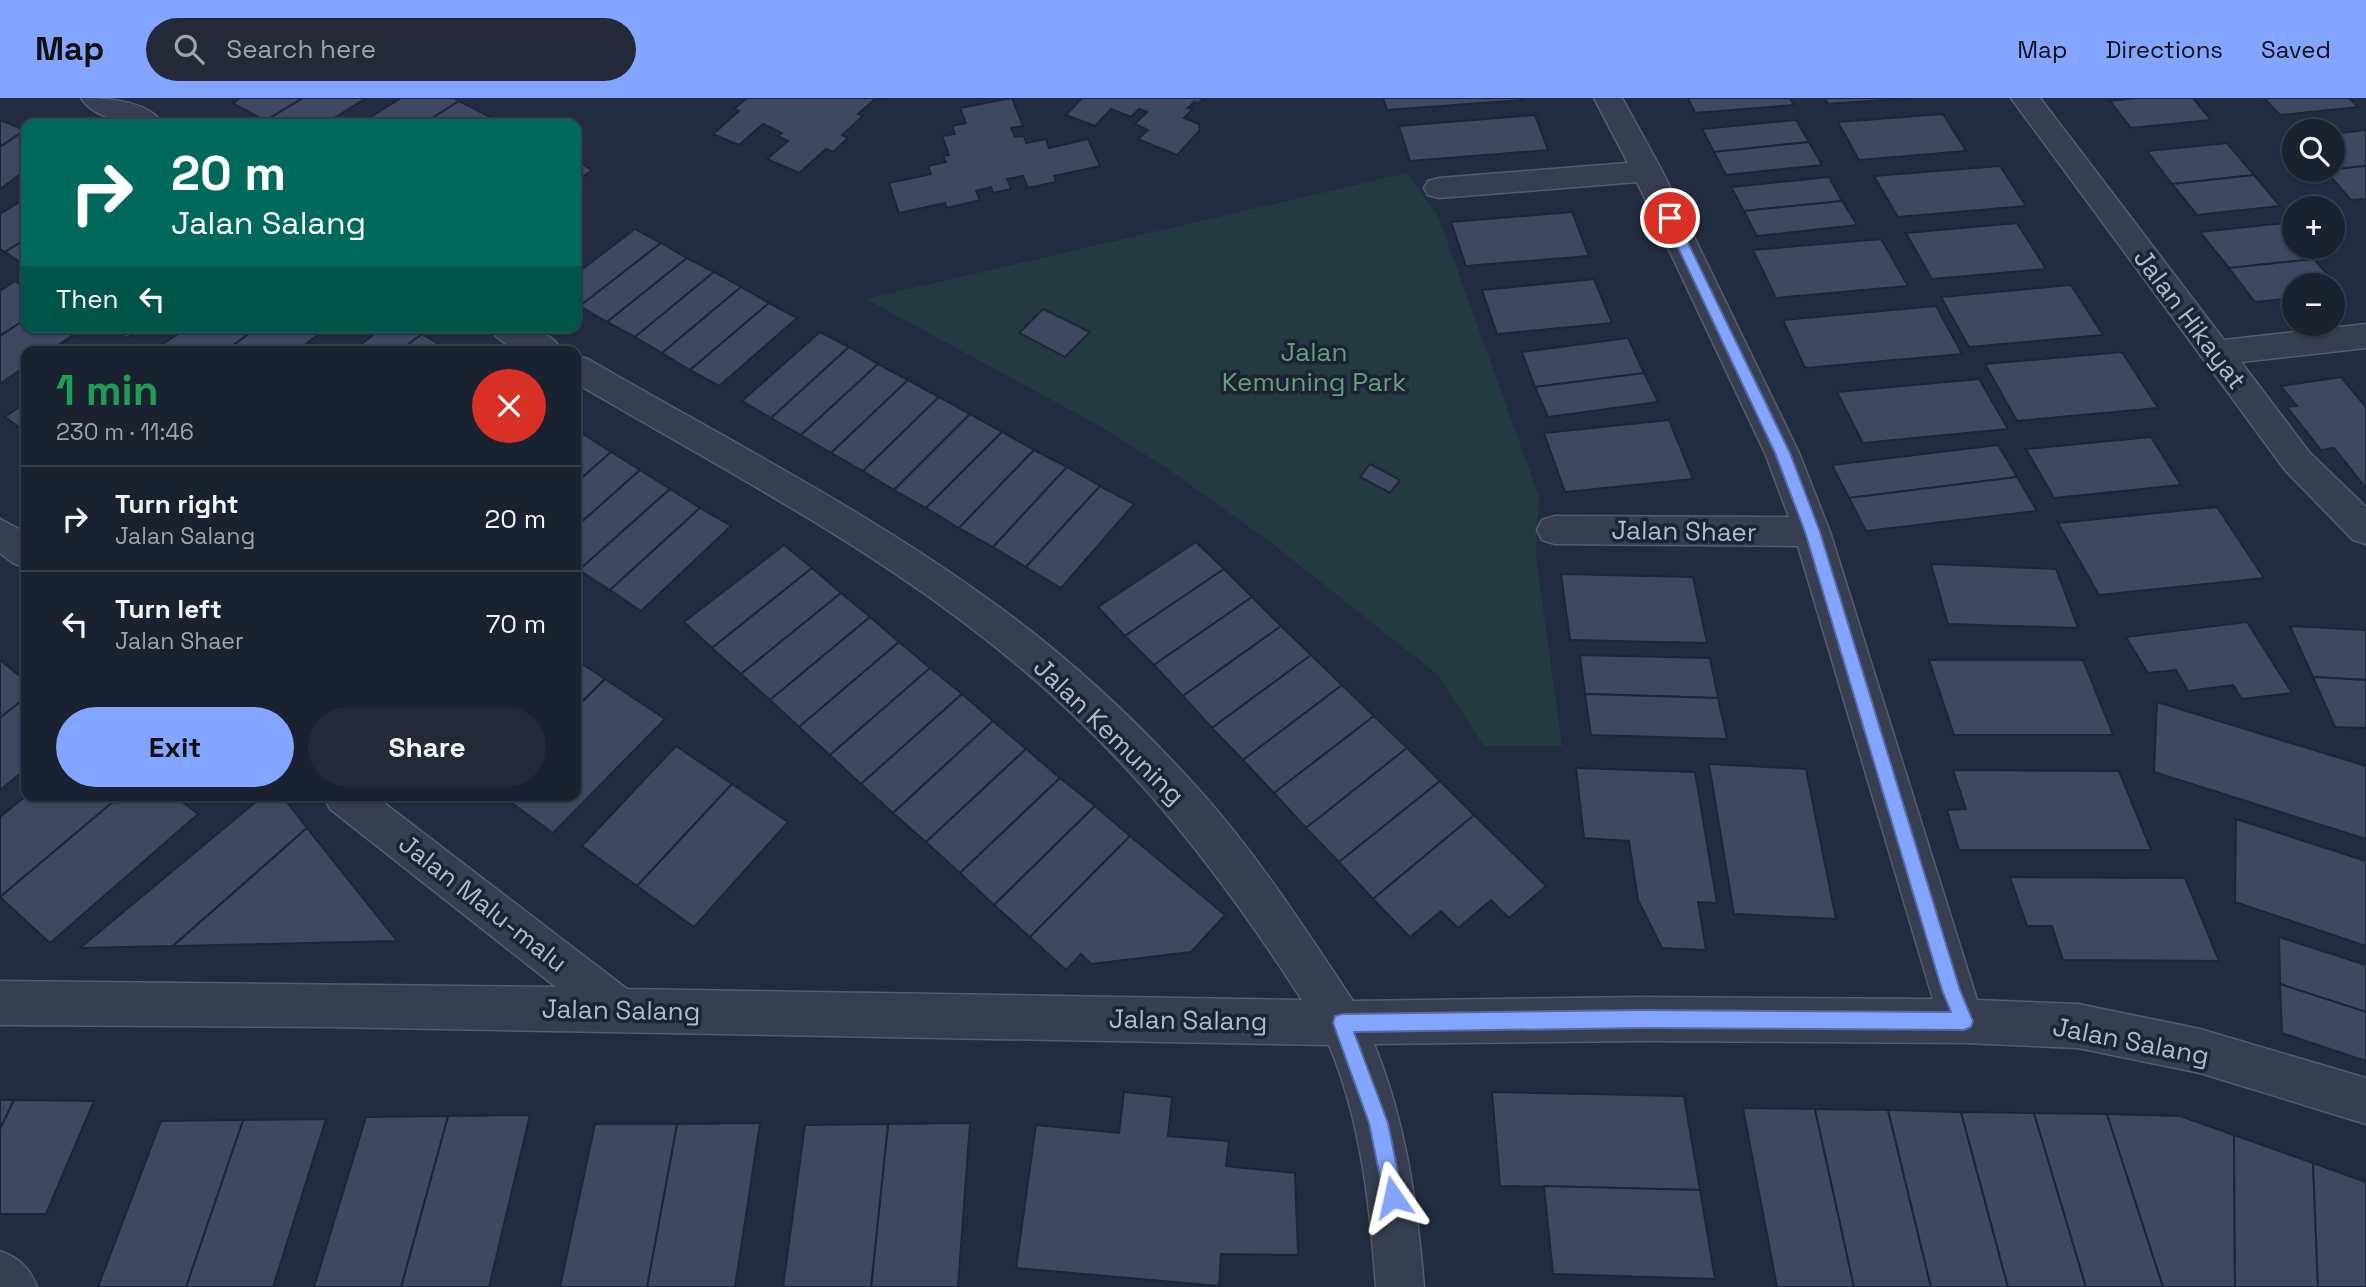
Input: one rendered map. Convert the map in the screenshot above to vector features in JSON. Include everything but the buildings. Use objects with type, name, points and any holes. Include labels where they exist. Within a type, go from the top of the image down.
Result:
[{"type":"street","points":[[95,98],[139,119]]},
{"type":"street","points":[[1608,98],[1647,171],[1783,453],[1812,532],[1951,990],[1964,1021]]},
{"type":"street","name":"Jalan Hikayat","points":[[2025,98],[2297,461],[2366,530]]},
{"type":"street","points":[[1439,188],[1647,171]]},
{"type":"street","points":[[515,333],[537,346]]},
{"type":"street","points":[[2214,353],[2366,336]]},
{"type":"street","name":"Jalan Kemuning","points":[[581,372],[883,549],[963,601],[1025,649],[1110,726],[1186,804],[1245,877],[1342,1023],[1378,1123],[1393,1197],[1400,1287]]},
{"type":"street","name":"Jalan Shaer","points":[[1555,530],[1812,532]]},
{"type":"street","points":[[0,533],[21,549]]},
{"type":"street","name":"Jalan Malu-malu","points":[[350,801],[621,1011]]},
{"type":"street","name":"Jalan Salang","points":[[0,1003],[1342,1023],[1641,1019],[1964,1021],[2078,1026],[2200,1051],[2366,1101]]},
{"type":"street","points":[[0,1275],[13,1287]]},
{"type":"green space","name":"Jalan Kemuning Park","points":[[1407,173],[1438,216],[1539,497],[1536,556],[1562,746],[1484,746],[1438,675],[1269,541],[1164,466],[1089,420],[866,299]]},
{"type":"route","points":[[1393,1197],[1378,1123],[1342,1023],[1641,1019],[1964,1021],[1951,990],[1812,532],[1783,453],[1670,218]]}]
